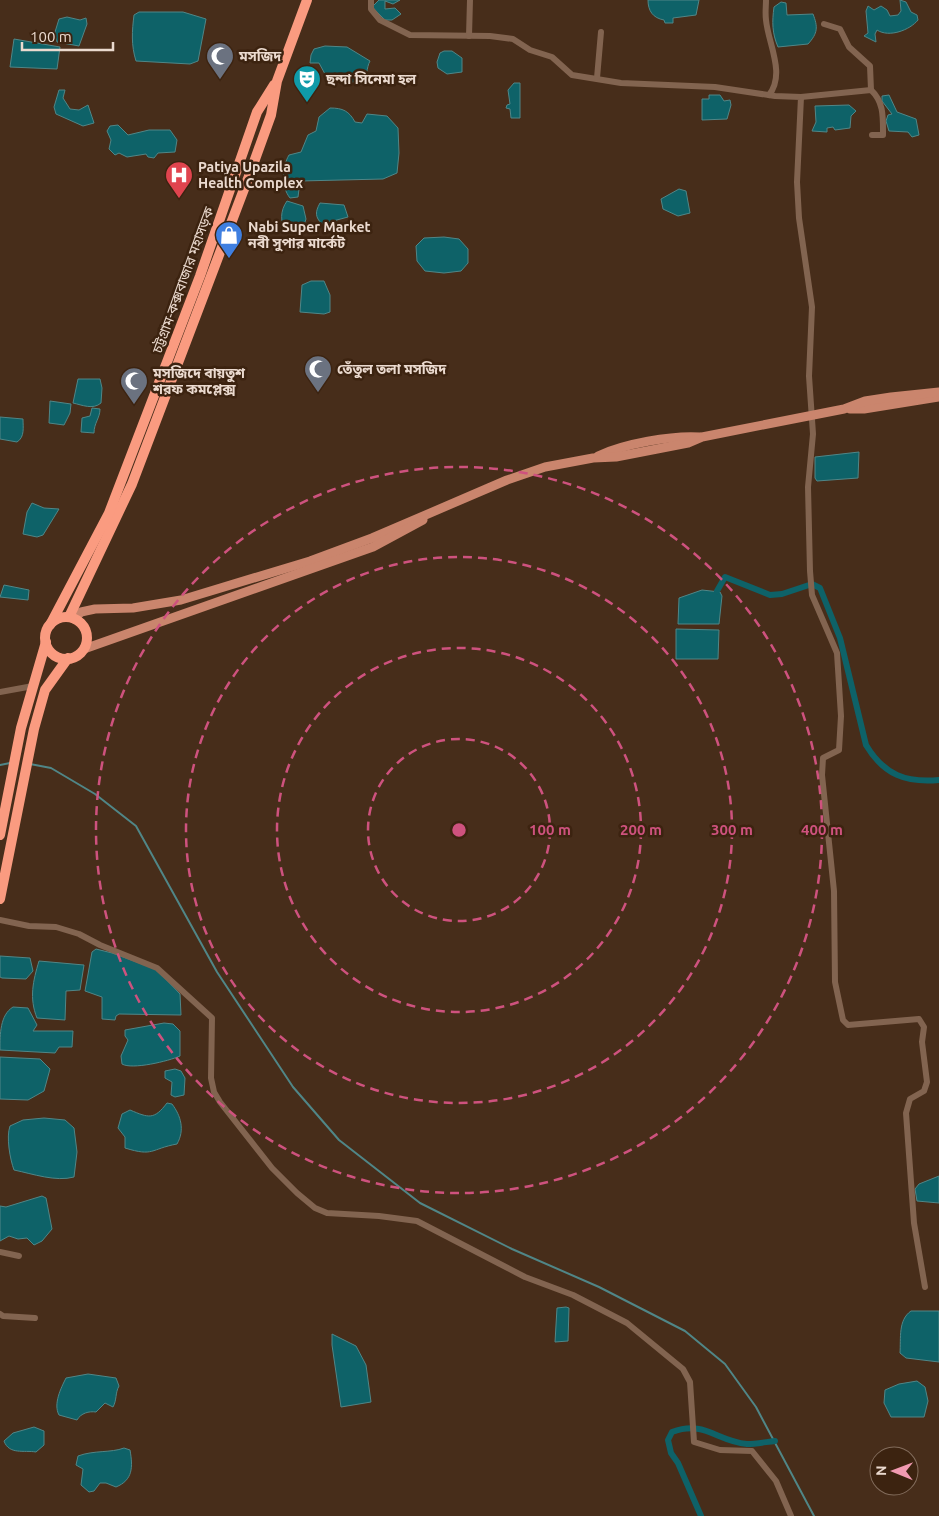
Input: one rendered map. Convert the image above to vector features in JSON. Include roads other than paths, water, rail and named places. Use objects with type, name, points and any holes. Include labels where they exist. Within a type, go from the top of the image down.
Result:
[{"type":"highway","name":"চট্টগ্রাম-কক্সবাজার মহাসড়ক","points":[[71,618],[132,484],[250,176],[271,115],[277,81],[307,0]]},
{"type":"highway","name":"চট্টগ্রাম-কক্সবাজার মহাসড়ক","points":[[50,625],[109,513],[200,276],[257,112],[277,81]]},
{"type":"highway","points":[[0,835],[20,728],[50,625],[59,618],[71,618],[85,630],[87,636],[84,649],[75,657],[62,658],[52,652],[46,642]]},
{"type":"highway","points":[[0,899],[34,730],[45,690],[68,658]]},
{"type":"main road","points":[[71,618],[81,612],[132,608],[181,600],[310,561],[429,515],[526,473],[593,458],[614,449],[680,436],[702,437],[844,409],[865,401],[890,396],[939,392]]},
{"type":"main road","points":[[844,409],[864,409],[939,397]]},
{"type":"main road","points":[[84,649],[373,547],[412,527],[429,515]]},
{"type":"street","points":[[371,0],[371,9],[380,20],[410,35],[512,39],[530,50],[552,57],[572,75],[630,83],[715,87],[769,95],[801,97],[870,90]]},
{"type":"street","points":[[468,36],[470,0]]},
{"type":"street","points":[[766,0],[766,19],[775,66],[773,90],[769,95]]},
{"type":"street","points":[[824,24],[840,29],[849,47],[870,66],[870,90],[881,104],[883,126],[883,135],[872,135]]},
{"type":"street","points":[[597,78],[601,32]]},
{"type":"street","points":[[801,97],[797,182],[799,218],[812,307],[809,376],[812,415],[808,487],[810,571],[812,595],[837,654],[839,671],[839,750],[823,758],[822,775],[834,891],[835,982],[843,1020],[848,1025],[919,1019],[924,1026],[922,1042],[927,1082],[924,1091],[910,1100],[906,1113],[914,1223],[925,1287]]},
{"type":"street","points":[[0,692],[33,686]]},
{"type":"street","points":[[0,920],[29,926],[56,927],[79,934],[100,945],[157,968],[212,1018],[211,1078],[220,1102],[272,1168],[315,1208],[328,1213],[370,1215],[417,1221],[525,1277],[600,1308],[627,1323],[683,1369],[690,1382],[694,1442],[720,1450],[752,1451],[776,1482],[791,1516]]},
{"type":"street","points":[[0,1252],[20,1256]]},
{"type":"street","points":[[0,1314],[2,1316],[35,1318]]},
{"type":"water","points":[[379,0],[400,0],[393,4],[385,1],[385,9],[395,8],[401,14],[392,20],[385,20],[372,7]]},
{"type":"water","points":[[648,0],[699,0],[696,15],[673,18],[673,23],[665,23],[664,20],[657,18],[652,13]]},
{"type":"water","points":[[900,0],[906,2],[911,12],[917,15],[918,20],[914,24],[905,30],[893,33],[877,30],[875,34],[876,42],[864,36],[868,33],[866,11],[868,6],[874,10],[881,6],[887,10],[890,16],[898,15],[901,11]]},
{"type":"water","points":[[781,2],[786,3],[787,15],[813,14],[816,30],[808,44],[778,47],[773,18],[774,7]]},
{"type":"water","points":[[139,12],[183,12],[206,19],[198,61],[190,64],[136,61],[133,27],[134,15]]},
{"type":"water","points":[[67,17],[80,20],[86,18],[87,24],[79,46],[57,42],[55,32],[59,19]]},
{"type":"water","points":[[14,39],[60,47],[57,69],[10,67]]},
{"type":"water","points":[[325,46],[347,47],[370,61],[364,80],[362,82],[340,82],[339,75],[325,74],[319,63],[310,63],[314,49]]},
{"type":"water","points":[[452,51],[462,58],[462,72],[447,74],[438,68],[437,62],[440,53]]},
{"type":"water","points":[[514,83],[520,83],[520,118],[511,118],[510,109],[506,108],[510,104],[508,90]]},
{"type":"water","points":[[59,90],[65,90],[63,98],[70,109],[79,110],[88,105],[94,123],[83,126],[56,114],[54,107]]},
{"type":"water","points":[[709,95],[720,95],[724,101],[730,100],[731,105],[727,119],[702,120],[702,99],[709,99]]},
{"type":"water","points":[[889,95],[897,112],[916,119],[919,135],[912,137],[908,132],[889,131],[886,121],[888,115],[892,114],[882,101],[882,96]]},
{"type":"water","points":[[849,105],[856,111],[851,116],[850,128],[835,130],[833,127],[827,128],[827,132],[812,131],[816,122],[815,106]]},
{"type":"water","points":[[330,108],[345,111],[355,122],[362,123],[367,114],[387,116],[398,128],[399,153],[397,173],[383,179],[300,181],[298,197],[290,198],[284,183],[284,171],[289,155],[301,152],[308,135],[316,131],[319,117]]},
{"type":"water","points":[[118,125],[128,135],[149,130],[170,130],[177,140],[175,152],[158,153],[154,158],[148,157],[146,154],[127,157],[119,153],[115,155],[109,149],[111,140],[107,131],[110,126]]},
{"type":"water","points":[[679,189],[686,191],[690,213],[678,216],[663,209],[661,199]]},
{"type":"water","points":[[287,201],[303,206],[306,219],[302,231],[286,231],[284,228],[282,213]]},
{"type":"water","points":[[320,203],[344,205],[348,217],[322,224],[316,214]]},
{"type":"water","points":[[444,237],[459,239],[468,249],[468,263],[461,271],[444,273],[425,271],[417,261],[416,246],[424,238]]},
{"type":"water","points":[[311,281],[324,281],[330,295],[330,312],[324,314],[300,312],[302,285]]},
{"type":"water","points":[[78,379],[100,379],[102,388],[101,403],[91,407],[73,403]]},
{"type":"water","points":[[50,401],[71,404],[70,413],[64,425],[49,423]]},
{"type":"water","points":[[92,408],[100,409],[94,433],[81,432],[82,418],[90,416]]},
{"type":"water","points":[[0,417],[23,419],[20,440],[17,442],[0,439]]},
{"type":"water","points":[[859,452],[858,478],[817,481],[815,478],[815,457]]},
{"type":"water","points":[[32,503],[44,508],[59,509],[43,535],[37,537],[23,534],[27,512]]},
{"type":"water","points":[[4,585],[29,590],[28,600],[0,597]]},
{"type":"water","points":[[702,590],[720,592],[722,596],[719,624],[678,624],[679,598]]},
{"type":"water","points":[[676,629],[719,630],[718,659],[676,659]]},
{"type":"water","points":[[96,949],[156,969],[180,994],[181,1015],[119,1014],[115,1020],[102,1019],[102,997],[85,991],[92,952]]},
{"type":"water","points":[[0,956],[30,958],[33,971],[26,979],[2,978],[0,977]]},
{"type":"water","points":[[39,961],[84,965],[80,990],[66,991],[65,1020],[37,1018],[33,1003],[33,990]]},
{"type":"water","points":[[13,1007],[28,1008],[37,1025],[33,1031],[73,1031],[72,1047],[59,1047],[55,1053],[0,1050],[3,1020]]},
{"type":"water","points":[[164,1023],[173,1024],[180,1031],[180,1056],[142,1065],[127,1066],[122,1064],[121,1056],[128,1040],[125,1036],[125,1030]]},
{"type":"water","points":[[0,1057],[40,1059],[50,1069],[44,1091],[28,1100],[0,1099]]},
{"type":"water","points":[[175,1069],[181,1071],[185,1078],[184,1095],[175,1097],[171,1095],[172,1082],[165,1078],[165,1071]]},
{"type":"water","points":[[167,1103],[172,1104],[178,1113],[181,1123],[181,1134],[177,1144],[147,1152],[125,1148],[125,1137],[118,1128],[122,1114],[130,1110],[142,1115],[151,1116],[155,1115]]},
{"type":"water","points":[[44,1118],[65,1120],[74,1128],[77,1152],[74,1177],[60,1179],[14,1170],[9,1148],[8,1136],[10,1126],[23,1120]]},
{"type":"water","points":[[939,1176],[939,1203],[917,1201],[915,1189],[919,1184]]},
{"type":"water","points":[[42,1196],[46,1198],[52,1229],[42,1241],[34,1245],[27,1238],[18,1239],[9,1236],[0,1241],[0,1206],[6,1207]]},
{"type":"water","points":[[557,1308],[569,1308],[568,1341],[555,1342]]},
{"type":"water","points":[[911,1311],[939,1311],[939,1362],[906,1358],[900,1353],[902,1324]]},
{"type":"water","points":[[332,1334],[356,1346],[366,1365],[371,1402],[341,1407]]},
{"type":"water","points":[[88,1374],[116,1378],[119,1386],[113,1407],[105,1403],[96,1412],[85,1413],[77,1420],[59,1415],[57,1401],[66,1378]]},
{"type":"water","points":[[917,1381],[925,1387],[928,1401],[924,1417],[891,1417],[884,1403],[885,1390],[899,1384]]},
{"type":"water","points":[[34,1427],[44,1431],[44,1445],[36,1452],[17,1451],[6,1445],[4,1441],[13,1433]]},
{"type":"water","points":[[124,1448],[130,1450],[131,1462],[129,1477],[126,1481],[116,1487],[100,1483],[94,1491],[89,1492],[81,1485],[83,1469],[76,1465],[78,1456]]},
{"type":"waterway","points":[[717,591],[725,577],[770,595],[782,594],[812,584],[820,588],[840,638],[866,745],[880,764],[897,775],[916,780],[939,780]]},
{"type":"waterway","points":[[0,765],[10,763]]},
{"type":"waterway","points":[[30,764],[51,768],[95,794],[136,826],[217,972],[293,1087],[339,1140],[420,1203],[512,1249],[599,1287],[685,1331],[725,1364],[756,1407],[814,1516]]},
{"type":"waterway","points":[[701,1516],[678,1463],[671,1453],[668,1440],[672,1432],[693,1428],[747,1444],[775,1441]]},
{"type":"place","name":"মসজিদ","points":[[220,80]]},
{"type":"place","name":"ছন্দা সিনেমা হল","points":[[307,103]]},
{"type":"place","name":"Patiya Upazila Health Complex","points":[[179,199]]},
{"type":"place","name":"Nabi Super Market নবী সুপার মার্কেট","points":[[229,259]]},
{"type":"place","name":"তেঁতুল তলা মসজিদ","points":[[318,393]]},
{"type":"place","name":"মসজিদে বায়তুশ শরফ কমপ্লেক্স","points":[[134,405]]}]
